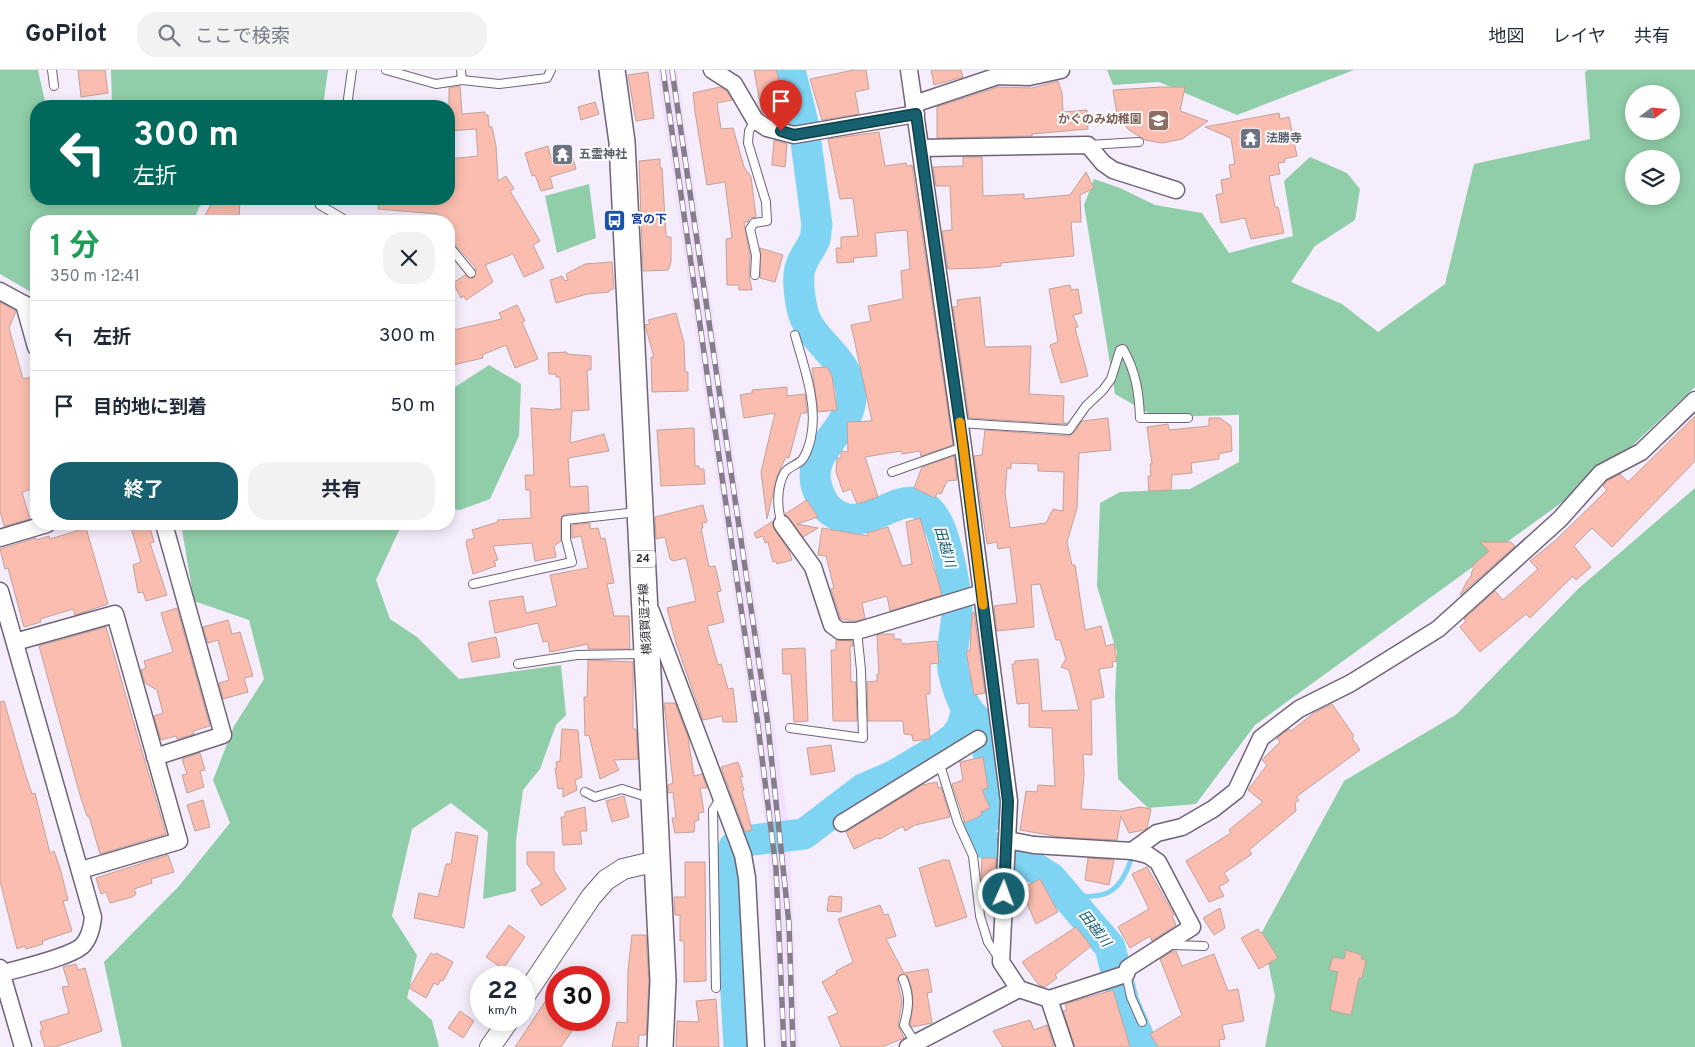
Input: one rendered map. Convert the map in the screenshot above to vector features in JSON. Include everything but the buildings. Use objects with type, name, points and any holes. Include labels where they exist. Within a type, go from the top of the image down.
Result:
[{"type":"main road","name":"横須賀逗子線","points":[[612,71],[622,142],[648,654],[663,981],[660,1047]]},
{"type":"street","points":[[712,70],[734,84],[755,120],[767,128],[794,135],[915,109],[998,76],[1029,77],[1061,70]]},
{"type":"street","points":[[908,70],[921,148],[963,446],[975,595],[1008,801],[1001,962],[1019,989],[1049,999],[1120,976],[1128,968],[1161,945],[1192,927],[1158,862],[1148,855],[1132,851],[1034,845],[1006,848]]},
{"type":"street","points":[[921,148],[1088,145],[1103,163],[1113,170],[1176,190]]},
{"type":"street","points":[[0,291],[30,308]]},
{"type":"street","points":[[1132,851],[1157,833],[1182,827],[1213,809],[1236,791],[1261,738],[1299,709],[1352,683],[1438,629],[1560,519],[1601,473],[1641,452],[1695,400]]},
{"type":"street","points":[[782,524],[813,567],[832,625],[840,631],[857,630],[975,595]]},
{"type":"street","points":[[0,538],[30,529]]},
{"type":"street","points":[[155,757],[223,735],[166,530]]},
{"type":"street","points":[[0,591],[93,917],[92,930],[83,945],[71,953],[0,972],[23,1047]]},
{"type":"street","points":[[645,597],[743,855],[747,878],[756,1047]]},
{"type":"street","points":[[15,642],[115,614],[179,841],[81,870]]},
{"type":"street","points":[[842,823],[978,739]]},
{"type":"street","points":[[535,981],[591,897],[606,880],[623,869],[657,861]]},
{"type":"street","points":[[912,1045],[1019,989]]},
{"type":"street","points":[[1049,999],[1065,1047]]},
{"type":"street","points":[[490,1047],[501,1031]]},
{"type":"lane","points":[[52,70],[54,86]]},
{"type":"lane","points":[[349,100],[352,70]]},
{"type":"lane","points":[[386,70],[436,84],[462,80],[500,84],[527,81],[547,78],[551,70]]},
{"type":"lane","points":[[461,70],[462,80]]},
{"type":"lane","points":[[755,120],[749,131],[748,143],[766,202],[767,221],[754,223],[750,229],[756,256],[755,276]]},
{"type":"lane","points":[[1088,145],[1139,142]]},
{"type":"lane","points":[[320,205],[337,215]]},
{"type":"lane","points":[[455,253],[471,273]]},
{"type":"lane","points":[[782,524],[778,512],[778,493],[786,472],[802,460],[811,437],[813,418],[809,389],[795,336]]},
{"type":"lane","points":[[960,423],[1069,430],[1086,406],[1103,390],[1110,379],[1120,350],[1123,349],[1132,364],[1139,387],[1140,418],[1188,418]]},
{"type":"lane","points":[[892,472],[963,446]]},
{"type":"lane","points":[[473,584],[572,562],[566,539],[566,520],[641,512]]},
{"type":"lane","points":[[790,728],[863,738],[861,670],[857,630]]},
{"type":"lane","points":[[518,664],[577,655],[648,654]]},
{"type":"lane","points":[[939,762],[958,823],[973,856],[980,916],[988,942],[1001,962]]},
{"type":"lane","points":[[584,792],[595,797],[622,789],[654,800]]},
{"type":"lane","points":[[716,988],[714,810],[722,797]]},
{"type":"lane","points":[[1161,945],[1204,946]]},
{"type":"lane","points":[[1120,976],[1142,1022]]},
{"type":"lane","points":[[902,979],[908,990],[910,1004],[904,1025],[912,1045]]},
{"type":"shaded area","points":[[657,70],[677,70],[788,821],[765,824],[752,718]]},
{"type":"shaded area","points":[[790,849],[799,1047],[778,1047],[768,852]]},
{"type":"green space","points":[[0,70],[38,70],[45,100],[30,100],[30,205],[201,205],[196,215],[30,215],[30,292],[0,274]]},
{"type":"green space","points":[[111,70],[328,70],[324,100],[112,100]]},
{"type":"green space","points":[[1107,70],[1354,70],[1237,115],[1159,82],[1113,85]]},
{"type":"green space","points":[[1588,70],[1695,70],[1695,387],[1605,471],[1255,725],[1196,804],[1148,808],[1118,779],[1115,697],[1117,653],[1097,586],[1100,503],[1120,492],[1190,489],[1239,462],[1239,415],[1155,417],[1115,394],[1084,205],[1094,179],[1120,188],[1155,205],[1202,213],[1229,253],[1293,236],[1284,181],[1310,157],[1347,173],[1360,189],[1355,220],[1315,246],[1291,282],[1342,304],[1378,332],[1445,284],[1474,164],[1590,139],[1585,72]]},
{"type":"green space","points":[[589,184],[596,238],[557,253],[545,196]]},
{"type":"green space","points":[[489,365],[521,384],[519,436],[490,499],[460,510],[455,510],[455,387]]},
{"type":"green space","points":[[1695,488],[1695,1047],[1265,1047],[1275,996],[1262,932],[1344,781],[1457,714],[1578,589]]},
{"type":"green space","points":[[182,530],[399,530],[376,580],[390,619],[417,637],[459,679],[561,665],[566,715],[556,725],[540,769],[523,790],[516,840],[516,891],[483,899],[488,832],[451,803],[412,829],[392,916],[417,955],[407,998],[432,1020],[439,1047],[122,1047],[104,962],[179,886],[230,823],[213,780],[234,726],[264,679],[249,620],[194,601]]},
{"type":"waterway","name":"田越川","points":[[790,70],[804,127],[817,225],[815,239],[800,269],[799,291],[801,304],[812,331],[845,372],[850,384],[851,398],[843,422],[816,466],[815,479],[819,493],[831,511],[846,518],[860,519],[901,504],[914,502],[926,508],[937,522],[948,553],[957,605],[952,656],[953,670],[958,690],[969,712],[985,731],[998,807],[976,830],[978,840],[1024,861],[1051,878],[1110,947],[1124,1003],[1143,1047]]},
{"type":"waterway","points":[[739,1047],[730,888],[730,861],[734,847],[744,841],[804,834],[863,789],[893,776],[954,738],[962,727],[967,709]]},
{"type":"waterway","points":[[1066,895],[1090,896],[1108,892],[1122,880],[1132,856]]},
{"type":"railway","points":[[663,70],[757,718],[776,869],[784,1047]]},
{"type":"railway","points":[[672,70],[767,717],[789,924],[793,1047]]},
{"type":"slow traffic","points":[[960,422],[983,605]]},
{"type":"place","name":"かぐのみ幼稚園","points":[[1158,120]]},
{"type":"place","name":"法勝寺","points":[[1250,139]]},
{"type":"place","name":"五霊神社","points":[[563,155]]},
{"type":"place","name":"宮の下","points":[[615,220]]},
{"type":"route","points":[[781,131],[794,135],[916,114],[963,446],[1008,801],[1004,894]]}]
